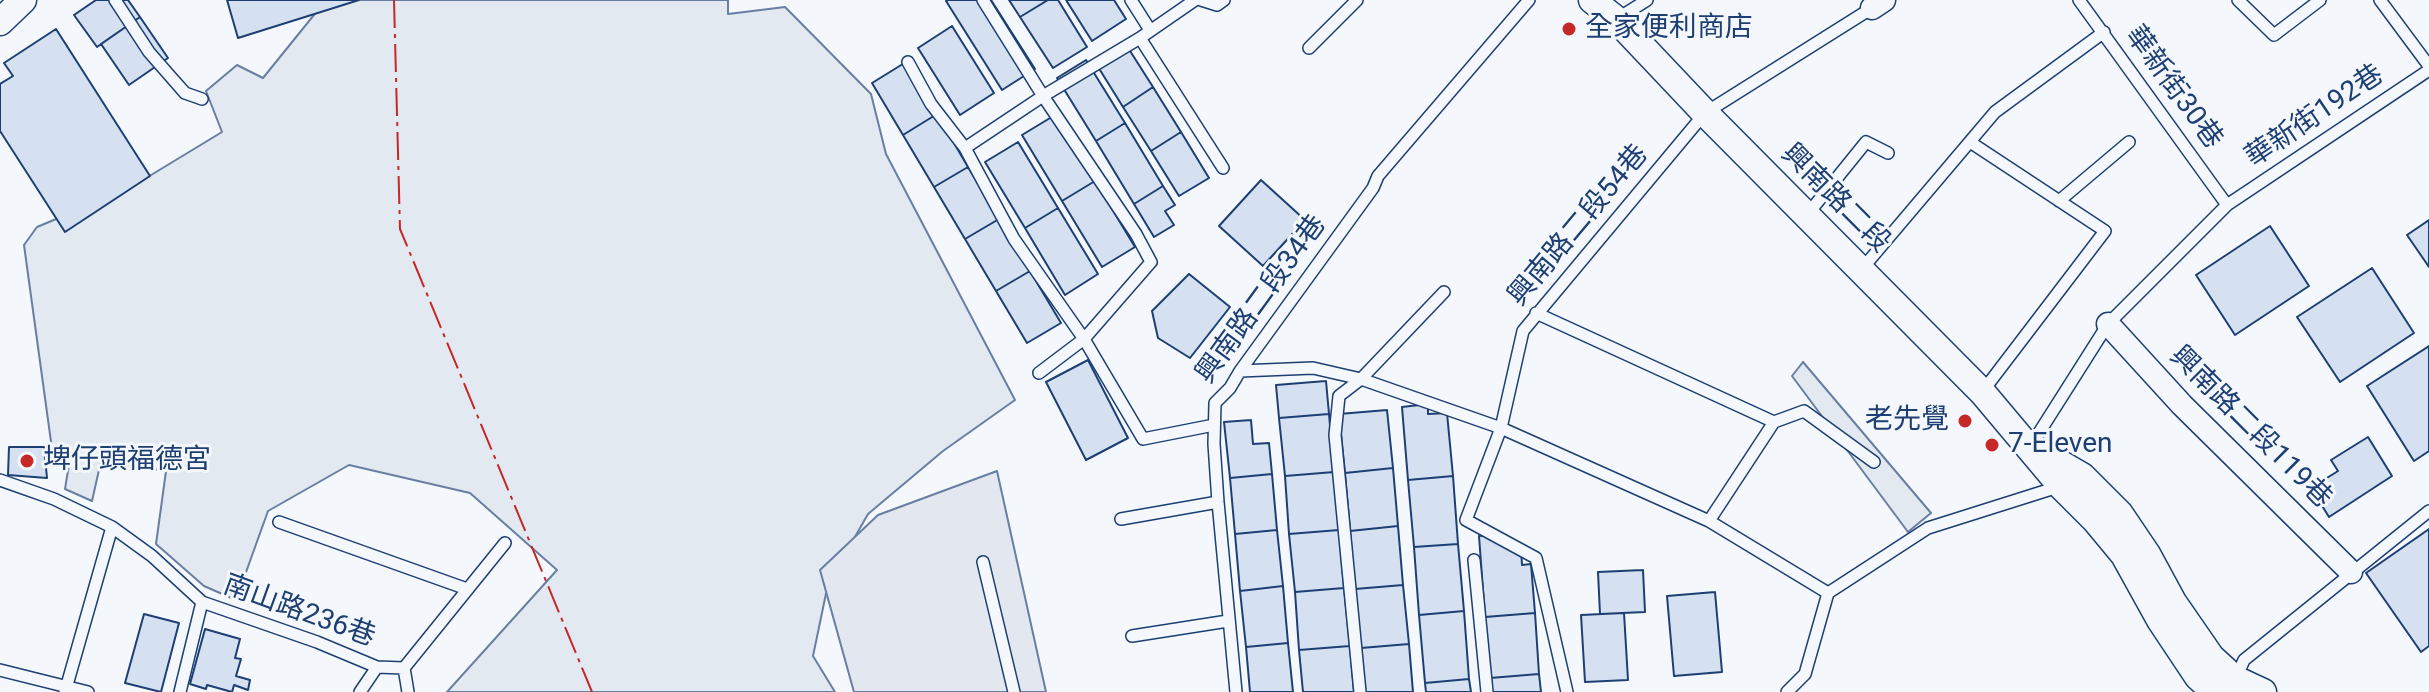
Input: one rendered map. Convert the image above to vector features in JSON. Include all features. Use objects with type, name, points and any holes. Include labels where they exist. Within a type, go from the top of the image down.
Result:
[{"type":"street","points":[[0,22],[23,0]]},
{"type":"street","name":"興南路二段","points":[[1592,0],[1617,20],[1982,392],[2124,555],[2160,620],[2198,677],[2227,688],[2263,692]]},
{"type":"street","name":"興南路二段119巷","points":[[2108,324],[2182,405],[2351,572]]},
{"type":"street","name":"興南路二段","points":[[2030,447],[2082,476],[2120,514],[2211,657],[2227,688]]},
{"type":"lane","points":[[115,0],[149,52],[170,76],[185,93],[202,99]]},
{"type":"lane","points":[[983,0],[1136,234],[1151,262],[1084,339],[1039,373]]},
{"type":"lane","points":[[1131,0],[1150,30]]},
{"type":"lane","points":[[965,148],[1198,0],[1221,2]]},
{"type":"lane","points":[[1309,48],[1357,0]]},
{"type":"lane","name":"興南路二段34巷","points":[[1236,692],[1218,502],[1215,403],[1230,388],[1373,188],[1378,176],[1529,0]]},
{"type":"lane","points":[[1617,20],[1647,0]]},
{"type":"lane","name":"華新街30巷","points":[[2079,0],[2227,205]]},
{"type":"lane","points":[[2238,0],[2274,35],[2320,0]]},
{"type":"lane","points":[[2380,0],[2429,68]]},
{"type":"lane","name":"興南路二段54巷","points":[[1567,692],[1536,558],[1466,520],[1501,428],[1523,331],[1705,113],[1878,4]]},
{"type":"lane","points":[[1861,270],[1995,112],[2104,32]]},
{"type":"lane","points":[[1140,38],[1223,168]]},
{"type":"lane","points":[[908,62],[931,104],[965,148],[1014,239],[1084,339],[1143,439],[1214,425]]},
{"type":"lane","name":"華新街192巷","points":[[2030,447],[2108,324],[2227,205],[2429,68]]},
{"type":"lane","points":[[1806,215],[1866,142],[1888,153]]},
{"type":"lane","points":[[1970,142],[2105,231],[1982,392]]},
{"type":"lane","points":[[2059,201],[2129,142]]},
{"type":"lane","points":[[1360,692],[1335,435],[1339,396],[1361,379],[1444,292]]},
{"type":"lane","points":[[1536,313],[1774,422]]},
{"type":"lane","points":[[1240,371],[1313,368],[1361,379],[1501,428],[1709,521],[1828,593]]},
{"type":"lane","points":[[1709,521],[1774,422],[1804,411],[1874,462]]},
{"type":"lane","name":"南山路236巷","points":[[0,480],[54,499],[112,527],[152,556],[202,602],[317,642],[377,667],[404,668],[408,692]]},
{"type":"lane","points":[[1787,692],[1805,674],[1828,593],[1928,528],[2061,486]]},
{"type":"lane","points":[[1121,519],[1218,502]]},
{"type":"lane","points":[[2227,688],[2244,660],[2429,511]]},
{"type":"lane","points":[[279,522],[467,589]]},
{"type":"lane","points":[[65,689],[112,527]]},
{"type":"lane","points":[[404,668],[505,543]]},
{"type":"lane","points":[[1474,560],[1487,692]]},
{"type":"lane","points":[[983,562],[1014,692]]},
{"type":"lane","points":[[180,692],[202,602]]},
{"type":"lane","points":[[1132,636],[1228,621]]},
{"type":"lane","points":[[360,692],[377,667]]},
{"type":"lane","points":[[0,670],[65,689],[88,692]]},
{"type":"shaded area","points":[[326,0],[728,0],[728,14],[785,7],[871,94],[886,154],[1015,400],[943,451],[868,514],[828,584],[813,656],[835,692],[447,692],[557,570],[470,493],[349,465],[268,511],[236,600],[204,586],[156,544],[166,471],[101,461],[92,501],[65,489],[71,452],[52,449],[24,245],[37,227],[128,189],[222,132],[206,91],[237,65],[263,78]]},
{"type":"shaded area","points":[[1803,362],[1931,513],[1908,532],[1792,376]]},
{"type":"shaded area","points":[[997,471],[1046,692],[854,692],[820,570],[878,515]]},
{"type":"building","points":[[96,0],[128,0],[140,17],[97,47],[74,15]]},
{"type":"building","points":[[227,0],[359,0],[238,38]]},
{"type":"building","points":[[948,0],[991,0],[1035,69],[1002,90]]},
{"type":"building","points":[[1009,0],[1048,0],[1020,17]]},
{"type":"building","points":[[1048,0],[1058,0],[1087,47],[1053,68],[1020,17]]},
{"type":"building","points":[[1066,0],[1114,0],[1126,19],[1092,41]]},
{"type":"building","points":[[140,17],[168,58],[129,85],[101,44]]},
{"type":"building","points":[[952,26],[994,93],[960,115],[918,48]]},
{"type":"building","points":[[56,29],[150,176],[65,232],[0,131],[0,84],[13,76],[4,63]]},
{"type":"building","points":[[1125,43],[1153,87],[1123,107],[1095,62]]},
{"type":"building","points":[[1086,60],[1125,123],[1096,141],[1057,78]]},
{"type":"building","points":[[906,62],[937,114],[903,135],[872,83]]},
{"type":"building","points":[[1153,87],[1181,132],[1151,151],[1123,107]]},
{"type":"building","points":[[937,114],[968,167],[934,187],[903,135]]},
{"type":"building","points":[[1055,115],[1095,181],[1062,201],[1022,135]]},
{"type":"building","points":[[1125,123],[1163,186],[1134,204],[1096,141]]},
{"type":"building","points":[[1181,132],[1209,178],[1179,196],[1151,151]]},
{"type":"building","points":[[1018,142],[1058,208],[1025,228],[985,162]]},
{"type":"building","points":[[968,167],[999,219],[965,239],[934,187]]},
{"type":"building","points":[[1261,180],[1305,220],[1263,266],[1219,226]]},
{"type":"building","points":[[1095,181],[1135,247],[1102,267],[1062,201]]},
{"type":"building","points":[[1163,186],[1175,205],[1165,211],[1174,225],[1154,237],[1134,204]]},
{"type":"building","points":[[1058,208],[1098,274],[1065,295],[1025,228]]},
{"type":"building","points":[[999,219],[1030,271],[996,291],[965,239]]},
{"type":"building","points":[[2429,220],[2429,267],[2407,235]]},
{"type":"building","points":[[2270,226],[2309,286],[2235,335],[2196,275]]},
{"type":"building","points":[[2372,268],[2414,333],[2340,382],[2297,317]]},
{"type":"building","points":[[1030,271],[1061,323],[1027,343],[996,291]]},
{"type":"building","points":[[1189,274],[1230,307],[1190,358],[1158,338],[1152,311]]},
{"type":"building","points":[[2429,346],[2429,451],[2414,461],[2367,386]]},
{"type":"building","points":[[1088,360],[1128,438],[1086,460],[1046,382]]},
{"type":"building","points":[[1326,381],[1329,414],[1279,418],[1276,385]]},
{"type":"building","points":[[1428,404],[1428,414],[1447,413],[1453,476],[1408,480],[1402,407]]},
{"type":"building","points":[[1387,410],[1393,468],[1345,473],[1339,414]]},
{"type":"building","points":[[1329,414],[1334,472],[1285,476],[1279,418]]},
{"type":"building","points":[[1251,420],[1253,444],[1269,443],[1272,474],[1230,478],[1224,422]]},
{"type":"building","points":[[2368,437],[2392,476],[2329,517],[2311,488],[2338,471],[2331,460]]},
{"type":"building","name":"埤仔頭福德宮","points":[[9,447],[44,447],[47,478],[8,475]]},
{"type":"building","points":[[1393,468],[1398,526],[1350,531],[1345,473]]},
{"type":"building","points":[[1334,472],[1339,530],[1289,534],[1285,476]]},
{"type":"building","points":[[1272,474],[1277,530],[1235,534],[1230,478]]},
{"type":"building","points":[[1453,476],[1458,544],[1414,547],[1408,480]]},
{"type":"building","points":[[1398,526],[1403,585],[1355,589],[1350,531]]},
{"type":"building","points":[[2429,529],[2429,646],[2421,652],[2366,573]]},
{"type":"building","points":[[1277,530],[1283,586],[1240,591],[1235,534]]},
{"type":"building","points":[[1339,530],[1344,588],[1295,592],[1289,534]]},
{"type":"building","points":[[1497,534],[1521,548],[1522,565],[1531,564],[1535,613],[1485,617],[1479,536]]},
{"type":"building","points":[[1458,544],[1464,611],[1419,615],[1414,547]]},
{"type":"building","points":[[1643,570],[1645,612],[1600,614],[1598,572]]},
{"type":"building","points":[[1403,585],[1409,644],[1361,648],[1355,589]]},
{"type":"building","points":[[1283,586],[1288,643],[1246,647],[1240,591]]},
{"type":"building","points":[[1344,588],[1350,646],[1299,650],[1295,592]]},
{"type":"building","points":[[1715,592],[1722,672],[1674,676],[1667,596]]},
{"type":"building","points":[[1464,611],[1469,679],[1425,683],[1419,615]]},
{"type":"building","points":[[1535,613],[1539,674],[1490,678],[1485,617]]},
{"type":"building","points":[[1624,613],[1628,680],[1585,682],[1581,615]]},
{"type":"building","points":[[144,614],[179,623],[161,692],[125,683]]},
{"type":"building","points":[[205,629],[240,639],[235,658],[241,659],[236,676],[250,680],[248,690],[234,685],[232,692],[190,684]]},
{"type":"building","points":[[1288,643],[1293,692],[1250,692],[1246,647]]},
{"type":"building","points":[[1409,644],[1413,692],[1365,692],[1361,648]]},
{"type":"building","points":[[1350,646],[1354,692],[1303,692],[1299,650]]},
{"type":"building","points":[[1539,674],[1541,692],[1491,692],[1490,678]]},
{"type":"building","points":[[1469,679],[1471,692],[1426,692],[1425,683]]},
{"type":"power","points":[[394,0],[400,229],[592,692]]},
{"type":"place","name":"全家便利商店","points":[[1569,29]]},
{"type":"place","name":"老先覺","points":[[1965,421]]},
{"type":"place","name":"7-Eleven","points":[[1992,445]]},
{"type":"place","name":"埤仔頭福德宮","points":[[27,461]]}]
